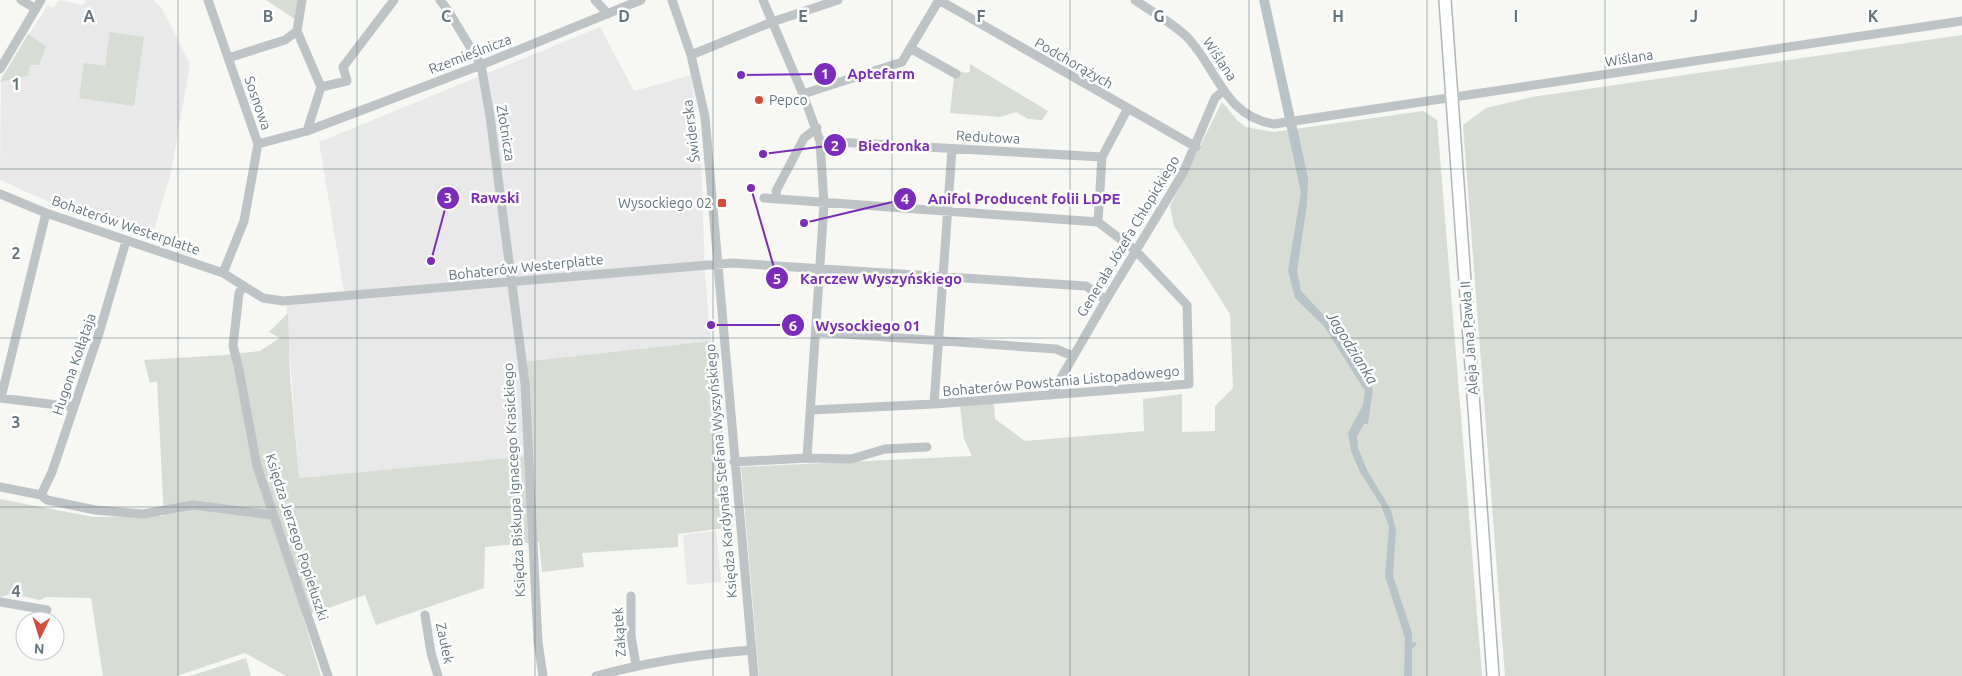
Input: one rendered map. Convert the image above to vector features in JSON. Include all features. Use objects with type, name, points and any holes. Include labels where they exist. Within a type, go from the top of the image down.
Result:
[{"type":"main road","name":"Aleja Jana Pawła II","points":[[1444,0],[1493,676]]},
{"type":"street","points":[[22,0],[36,9]]},
{"type":"street","points":[[0,68],[41,0]]},
{"type":"street","name":"Sosnowa","points":[[208,0],[258,144],[244,221],[223,273]]},
{"type":"street","points":[[302,0],[296,31],[321,88],[307,131]]},
{"type":"street","points":[[321,88],[347,81],[343,67],[394,0]]},
{"type":"street","name":"Złotnicza","points":[[440,0],[481,65],[498,170],[512,282]]},
{"type":"street","points":[[595,0],[608,14]]},
{"type":"street","name":"Rzemieślnicza","points":[[258,144],[307,131],[481,65],[641,0]]},
{"type":"street","name":"Świderska","points":[[672,0],[692,55],[705,116],[717,263]]},
{"type":"street","points":[[763,0],[803,94],[820,141],[824,204],[812,410],[807,458]]},
{"type":"street","points":[[692,55],[772,22],[838,0]]},
{"type":"street","points":[[803,94],[902,62],[939,0]]},
{"type":"street","name":"Podchorążych","points":[[939,0],[1127,110],[1196,147]]},
{"type":"street","name":"Wiślana","points":[[1135,0],[1147,3],[1190,40],[1236,106],[1249,117],[1266,122],[1284,124],[1962,21]]},
{"type":"street","points":[[228,58],[285,40],[296,31]]},
{"type":"street","points":[[910,48],[956,74]]},
{"type":"street","name":"Generała Józefa Chłopickiego","points":[[1051,395],[1183,173],[1196,147],[1215,98],[1224,90]]},
{"type":"street","points":[[1098,222],[1102,157],[1127,110]]},
{"type":"street","points":[[777,199],[776,191],[804,138],[816,128]]},
{"type":"street","name":"Redutowa","points":[[820,141],[1102,157]]},
{"type":"street","points":[[934,404],[952,149]]},
{"type":"street","name":"Bohaterów Westerplatte","points":[[0,194],[46,213],[223,273],[263,298],[286,301],[717,263],[1086,286],[1106,300]]},
{"type":"street","points":[[764,198],[824,204],[1098,222],[1136,251]]},
{"type":"street","points":[[46,213],[0,398],[74,407]]},
{"type":"street","name":"Hugona Kołłątaja","points":[[41,495],[100,330],[126,240]]},
{"type":"street","name":"Bohaterów Powstania Listopadowego","points":[[812,410],[934,404],[1189,384],[1186,305],[1136,251]]},
{"type":"street","name":"Księdza Kardynała Stefana Wyszyńskiego","points":[[717,263],[754,676]]},
{"type":"street","name":"Księdza Biskupa Ignacego Krasickiego","points":[[512,282],[525,384],[536,623],[543,676]]},
{"type":"street","name":"Księdza Jerzego Popiełuszki","points":[[243,287],[239,293],[233,346],[257,466],[328,676]]},
{"type":"street","points":[[816,332],[1056,350],[1073,356]]},
{"type":"street","points":[[734,462],[807,458],[851,458],[885,449],[927,447]]},
{"type":"street","points":[[0,487],[41,495],[47,500],[95,510],[143,514],[193,505],[273,515]]},
{"type":"street","name":"Zakątek","points":[[631,596],[631,636],[636,665]]},
{"type":"street","points":[[0,602],[48,610]]},
{"type":"street","name":"Zaułek","points":[[425,615],[431,653],[438,676]]},
{"type":"street","points":[[596,676],[636,665],[710,653],[752,650]]},
{"type":"shaded area","points":[[59,0],[83,5],[86,0],[153,0],[161,7],[190,64],[171,173],[153,233],[56,205],[0,180],[1,78],[48,5],[53,8]]},
{"type":"shaded area","points":[[266,0],[300,0],[296,20]]},
{"type":"shaded area","points":[[1259,0],[1269,0],[1308,178],[1307,204],[1297,271],[1301,291],[1335,327],[1366,381],[1373,389],[1368,424],[1364,424],[1357,436],[1358,448],[1367,470],[1391,510],[1396,530],[1393,576],[1412,633],[1412,642],[1414,641],[1417,644],[1412,649],[1412,676],[1404,676],[1405,638],[1385,576],[1389,527],[1381,505],[1360,472],[1351,451],[1348,433],[1363,405],[1365,391],[1324,326],[1295,298],[1288,270],[1301,192]]},
{"type":"shaded area","points":[[600,27],[634,91],[691,75],[701,152],[705,276],[711,341],[522,362],[529,456],[299,478],[286,301],[345,297],[319,142]]},
{"type":"shaded area","points":[[110,32],[144,37],[134,106],[79,98],[84,63],[105,66]]},
{"type":"shaded area","points":[[28,34],[46,46],[39,65],[30,65],[28,76],[0,82]]},
{"type":"shaded area","points":[[1962,35],[1962,676],[1505,676],[1463,125],[1486,108],[1532,97]]},
{"type":"shaded area","points":[[970,64],[1048,111],[1042,120],[1028,119],[1016,112],[1000,117],[950,113],[954,77],[957,70],[965,73],[970,72]]},
{"type":"shaded area","points":[[1222,102],[1238,121],[1246,127],[1274,132],[1423,111],[1437,120],[1482,676],[759,676],[741,467],[972,456],[964,439],[960,406],[994,403],[995,419],[1025,441],[1144,431],[1143,399],[1182,394],[1182,432],[1215,431],[1215,406],[1233,388],[1230,314],[1174,226],[1170,206]]},
{"type":"shaded area","points":[[288,313],[290,375],[299,478],[528,456],[522,362],[711,341],[715,351],[733,527],[678,534],[678,547],[582,553],[584,567],[542,572],[539,542],[485,547],[484,588],[376,625],[365,595],[303,617],[321,676],[286,676],[245,653],[177,676],[103,676],[91,598],[46,597],[40,600],[12,594],[0,597],[0,499],[93,517],[164,516],[157,381],[150,383],[144,360],[260,351],[280,338],[269,332]]},
{"type":"shaded area","points":[[716,531],[721,582],[687,585],[683,535]]},
{"type":"shaded area","points":[[246,658],[251,676],[190,676]]},
{"type":"place","name":"Aptefarm","points":[[741,75]]},
{"type":"place","name":"Pepco","points":[[759,100]]},
{"type":"place","name":"Biedronka","points":[[763,154]]},
{"type":"place","name":"Karczew Wyszyńskiego","points":[[751,188]]},
{"type":"place","name":"Wysockiego 02","points":[[722,203]]},
{"type":"place","name":"Anifol Producent folii LDPE","points":[[804,223]]},
{"type":"place","name":"Rawski","points":[[431,261]]},
{"type":"place","name":"Wysockiego 01","points":[[711,325]]},
{"type":"water label","name":"Jagodzianka","points":[[1352,348]]}]
